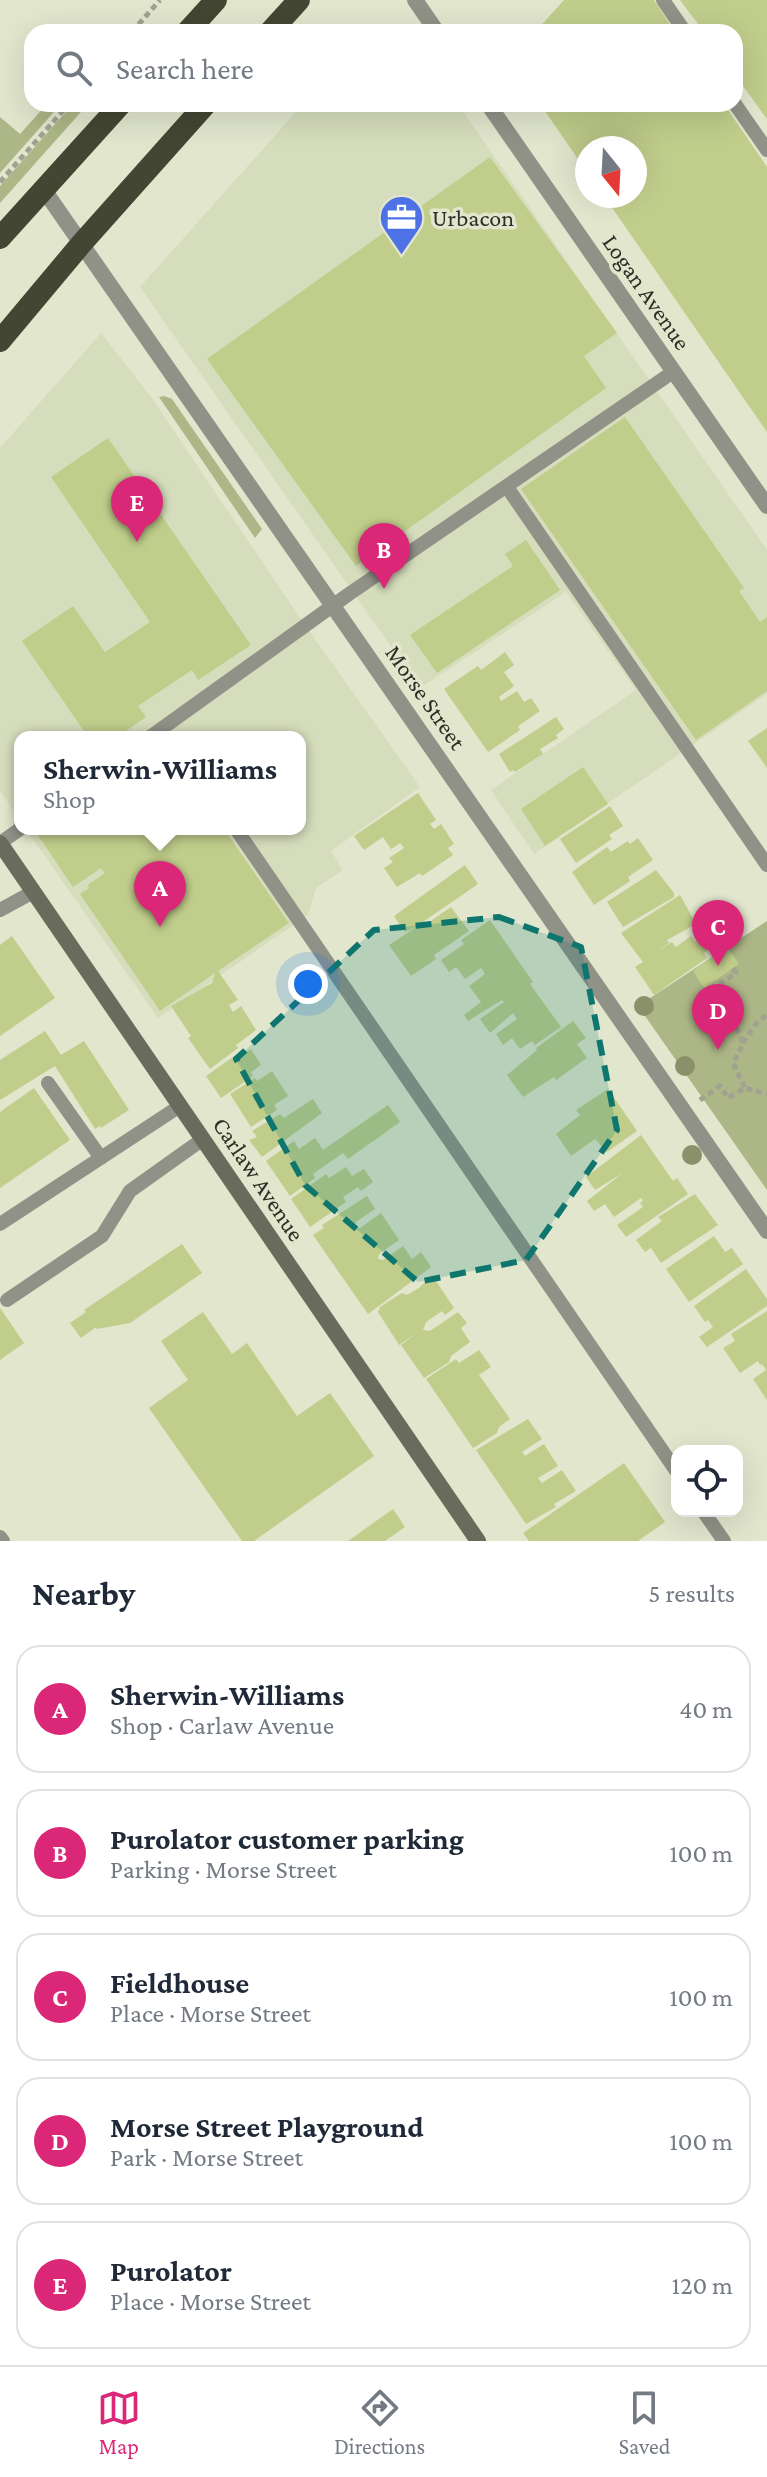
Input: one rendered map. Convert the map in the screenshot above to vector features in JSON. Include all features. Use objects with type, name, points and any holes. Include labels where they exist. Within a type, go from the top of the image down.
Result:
[{"type":"highway","points":[[194,24],[216,0]]},
{"type":"highway","points":[[277,24],[299,0]]},
{"type":"highway","points":[[0,238],[114,112]]},
{"type":"highway","points":[[0,341],[199,112]]},
{"type":"main road","name":"Carlaw Avenue","points":[[0,843],[478,1541]]},
{"type":"street","points":[[415,0],[432,24]]},
{"type":"street","name":"Logan Avenue","points":[[494,112],[767,506]]},
{"type":"street","name":"Morse Street","points":[[44,190],[767,1231]]},
{"type":"lane","points":[[663,0],[680,24]]},
{"type":"lane","points":[[741,112],[767,150]]},
{"type":"lane","points":[[169,731],[334,606],[673,372]]},
{"type":"lane","points":[[507,487],[767,865]]},
{"type":"lane","points":[[240,835],[671,1463]]},
{"type":"lane","points":[[0,910],[33,892]]},
{"type":"lane","points":[[48,1083],[101,1158]]},
{"type":"lane","points":[[0,1224],[180,1106]]},
{"type":"lane","points":[[7,1300],[102,1236],[130,1191],[203,1139]]},
{"type":"lane","points":[[707,1517],[724,1541]]},
{"type":"path","points":[[139,24],[160,0]]},
{"type":"path","points":[[0,182],[62,112]]},
{"type":"path","points":[[733,968],[736,973],[712,986],[714,995],[743,1044]]},
{"type":"path","points":[[745,1088],[733,1063],[756,1024],[767,1014]]},
{"type":"path","points":[[700,1100],[720,1086],[728,1098],[745,1088],[767,1094]]},
{"type":"highlighted area","points":[[499,917],[581,947],[617,1130],[526,1260],[418,1282],[305,1185],[236,1059],[374,930]]},
{"type":"shaded area","points":[[40,112],[54,112],[0,173],[0,117],[20,134]]},
{"type":"shaded area","points":[[66,112],[81,112],[0,203],[0,186]]},
{"type":"shaded area","points":[[296,112],[464,112],[767,550],[767,694],[534,854],[491,790],[636,690],[566,592],[420,688],[140,287]]},
{"type":"shaded area","points":[[101,333],[151,397],[300,618],[420,787],[331,851],[343,870],[316,888],[308,915],[158,1018],[30,835],[306,835],[306,731],[14,731],[14,811],[0,791],[0,448]]},
{"type":"shaded area","points":[[159,397],[172,399],[262,529],[255,538]]},
{"type":"shaded area","points":[[767,921],[767,1190],[638,1006]]},
{"type":"building","points":[[564,0],[654,0],[670,24],[542,24]]},
{"type":"building","points":[[680,0],[767,0],[767,119],[743,86],[743,24],[698,24]]},
{"type":"building","points":[[546,112],[729,112],[767,167],[767,432],[612,208],[647,208],[647,136],[575,136],[575,155]]},
{"type":"building","points":[[490,157],[617,333],[584,356],[606,388],[356,566],[207,359]]},
{"type":"building","points":[[625,417],[744,588],[739,591],[760,622],[767,617],[767,691],[696,740],[521,489]]},
{"type":"building","points":[[108,438],[251,645],[198,680],[192,670],[138,706],[146,717],[126,731],[84,731],[22,641],[73,606],[105,652],[150,622],[51,477]]},
{"type":"building","points":[[526,540],[560,590],[437,673],[410,635],[513,566],[505,554]]},
{"type":"building","points":[[505,652],[514,665],[504,672],[514,686],[499,697],[501,701],[517,691],[524,702],[531,698],[540,711],[518,726],[520,730],[488,752],[444,689],[478,666],[481,670]]},
{"type":"building","points":[[556,717],[564,729],[556,735],[558,738],[540,749],[543,754],[510,772],[499,754]]},
{"type":"building","points":[[767,728],[767,768],[748,741]]},
{"type":"building","points":[[583,767],[608,804],[545,846],[521,809]]},
{"type":"building","points":[[418,793],[436,820],[430,824],[434,829],[441,824],[454,844],[448,848],[453,855],[422,876],[420,873],[397,887],[384,868],[393,862],[389,858],[404,848],[400,843],[391,849],[383,837],[364,850],[354,836]]},
{"type":"building","points":[[610,806],[623,826],[609,835],[612,839],[576,863],[560,839]]},
{"type":"building","points":[[38,835],[228,835],[289,923],[218,971],[238,1000],[229,1005],[233,1012],[241,1006],[256,1030],[210,1069],[171,1006],[212,983],[215,973],[160,1011],[80,894],[105,873],[101,868],[73,887]]},
{"type":"building","points":[[638,838],[653,860],[628,877],[630,881],[594,905],[572,872],[607,847],[611,852]]},
{"type":"building","points":[[465,865],[478,884],[420,924],[422,927],[451,907],[469,931],[434,955],[436,959],[411,976],[389,945],[418,926],[405,932],[394,916]]},
{"type":"building","points":[[656,870],[674,897],[623,927],[607,902]]},
{"type":"building","points":[[680,895],[696,924],[667,940],[669,943],[656,952],[672,942],[676,947],[691,936],[695,942],[708,934],[715,945],[704,953],[707,958],[654,995],[635,967],[643,962],[621,933]]},
{"type":"building","points":[[490,920],[561,1027],[535,1045],[532,1041],[520,1049],[512,1038],[503,1045],[496,1034],[517,1019],[513,1013],[490,1033],[480,1019],[504,1002],[502,1000],[468,1021],[464,1015],[481,1002],[469,986],[485,974],[481,968],[465,979],[456,967],[449,972],[441,960],[464,944],[461,940]]},
{"type":"building","points":[[12,936],[55,998],[0,1036],[0,945]]},
{"type":"building","points":[[727,947],[739,964],[704,988],[693,971]]},
{"type":"building","points":[[573,1021],[586,1038],[577,1044],[587,1058],[556,1080],[554,1077],[523,1097],[507,1075],[536,1048]]},
{"type":"building","points":[[45,1031],[61,1055],[84,1041],[129,1110],[95,1129],[55,1066],[0,1100],[0,1060]]},
{"type":"building","points":[[251,1049],[261,1065],[251,1072],[253,1076],[221,1098],[206,1076],[237,1054],[239,1057]]},
{"type":"building","points":[[272,1071],[288,1096],[274,1105],[277,1110],[251,1127],[230,1094]]},
{"type":"building","points":[[34,1088],[70,1140],[0,1188],[0,1112]]},
{"type":"building","points":[[608,1089],[637,1131],[607,1152],[595,1139],[571,1156],[556,1134],[580,1115],[576,1110]]},
{"type":"building","points":[[313,1099],[322,1113],[262,1157],[249,1140],[257,1137],[252,1131],[280,1114],[284,1118]]},
{"type":"building","points":[[388,1105],[400,1122],[348,1159],[343,1153],[313,1174],[315,1178],[290,1196],[266,1161],[294,1141],[299,1149],[315,1138],[323,1150]]},
{"type":"building","points":[[641,1135],[673,1181],[677,1178],[688,1194],[626,1237],[617,1225],[643,1207],[641,1198],[614,1217],[605,1204],[594,1211],[587,1201],[623,1173],[595,1190],[586,1177]]},
{"type":"building","points":[[346,1167],[352,1176],[364,1169],[373,1182],[361,1191],[358,1187],[343,1197],[346,1202],[310,1227],[291,1199],[326,1174],[329,1178]]},
{"type":"building","points":[[695,1194],[718,1225],[661,1263],[651,1248],[645,1252],[636,1240],[662,1221],[658,1217]]},
{"type":"building","points":[[367,1196],[375,1209],[356,1222],[355,1227],[360,1228],[381,1213],[399,1240],[379,1254],[378,1259],[383,1260],[403,1246],[412,1259],[421,1252],[431,1267],[368,1314],[313,1235],[324,1228],[322,1225]]},
{"type":"building","points":[[714,1236],[725,1252],[732,1248],[743,1264],[689,1302],[666,1269]]},
{"type":"building","points":[[182,1244],[202,1273],[130,1323],[96,1327],[81,1338],[70,1323],[86,1312],[84,1310]]},
{"type":"building","points":[[746,1269],[767,1299],[767,1306],[707,1347],[699,1337],[713,1327],[708,1320],[705,1322],[694,1306]]},
{"type":"building","points":[[432,1275],[454,1308],[445,1315],[442,1311],[426,1322],[423,1330],[430,1331],[458,1312],[467,1323],[461,1328],[470,1342],[451,1356],[449,1362],[424,1378],[401,1345],[418,1332],[399,1345],[378,1312],[380,1307],[402,1293],[407,1295],[419,1288]]},
{"type":"building","points":[[0,1308],[24,1343],[0,1360]]},
{"type":"building","points":[[767,1311],[767,1400],[753,1379],[766,1370],[762,1364],[758,1361],[740,1373],[723,1348],[735,1341],[731,1334]]},
{"type":"building","points":[[203,1312],[232,1354],[247,1343],[297,1416],[330,1393],[374,1456],[254,1541],[242,1541],[149,1408],[188,1380],[161,1341]]},
{"type":"building","points":[[479,1350],[491,1367],[479,1375],[510,1419],[499,1427],[497,1433],[473,1448],[426,1379],[456,1359],[459,1363]]},
{"type":"building","points":[[528,1419],[542,1439],[522,1452],[525,1456],[544,1444],[558,1466],[538,1478],[542,1483],[562,1470],[576,1491],[526,1524],[476,1450]]},
{"type":"building","points":[[624,1463],[665,1522],[638,1541],[529,1541],[523,1533]]},
{"type":"building","points":[[393,1509],[405,1527],[385,1541],[348,1541]]},
{"type":"place","name":"Urbacon","points":[[401,256]]},
{"type":"place","name":"Purolator","points":[[137,542]]},
{"type":"place","name":"Purolator customer parking","points":[[384,589]]},
{"type":"place","name":"Sherwin-Williams","points":[[160,927]]},
{"type":"place","name":"Fieldhouse","points":[[718,966]]},
{"type":"place","name":"Morse Street Playground","points":[[718,1050]]}]
